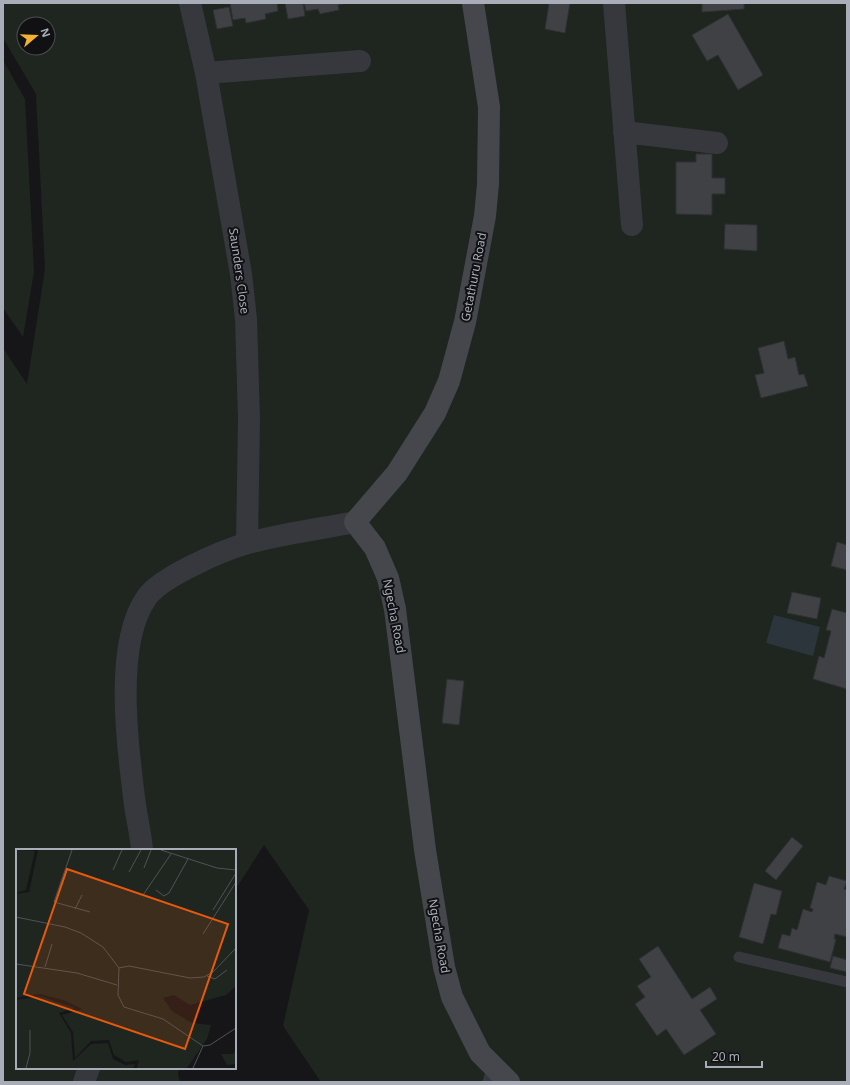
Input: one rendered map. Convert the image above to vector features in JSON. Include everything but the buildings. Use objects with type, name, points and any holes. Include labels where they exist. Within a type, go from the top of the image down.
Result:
[{"type":"main road","name":"Getathuru Road","points":[[354,522],[397,473],[435,413],[449,381],[465,322],[486,216],[488,184],[489,107],[473,3]]},
{"type":"main road","name":"Ngecha Road","points":[[354,522],[375,548],[388,578],[395,609],[425,850],[446,975],[452,997],[490,1074],[509,1082]]},
{"type":"street","name":"Saunders Close","points":[[190,3],[206,73],[241,274],[246,319],[249,419],[246,543]]},
{"type":"street","points":[[614,3],[632,225]]},
{"type":"street","points":[[206,73],[360,61]]},
{"type":"street","points":[[624,132],[717,143]]},
{"type":"street","points":[[142,849],[130,764],[126,691],[130,646],[136,616],[148,596],[167,580],[189,567],[246,543],[354,522]]},
{"type":"street","points":[[84,1082],[89,1069]]},
{"type":"lane","points":[[739,957],[847,982]]},
{"type":"shaded area","points":[[3,3],[847,3],[847,1082],[321,1082],[283,1026],[309,910],[264,845],[236,888],[236,849],[16,849],[16,1069],[179,1069],[178,1074],[180,1082],[3,1082],[3,348],[27,384],[45,269],[36,94],[3,38]]},
{"type":"shaded area","points":[[3,60],[25,99],[34,272],[23,337],[3,308]]},
{"type":"shaded area","points":[[774,615],[820,627],[813,656],[766,643]]}]
